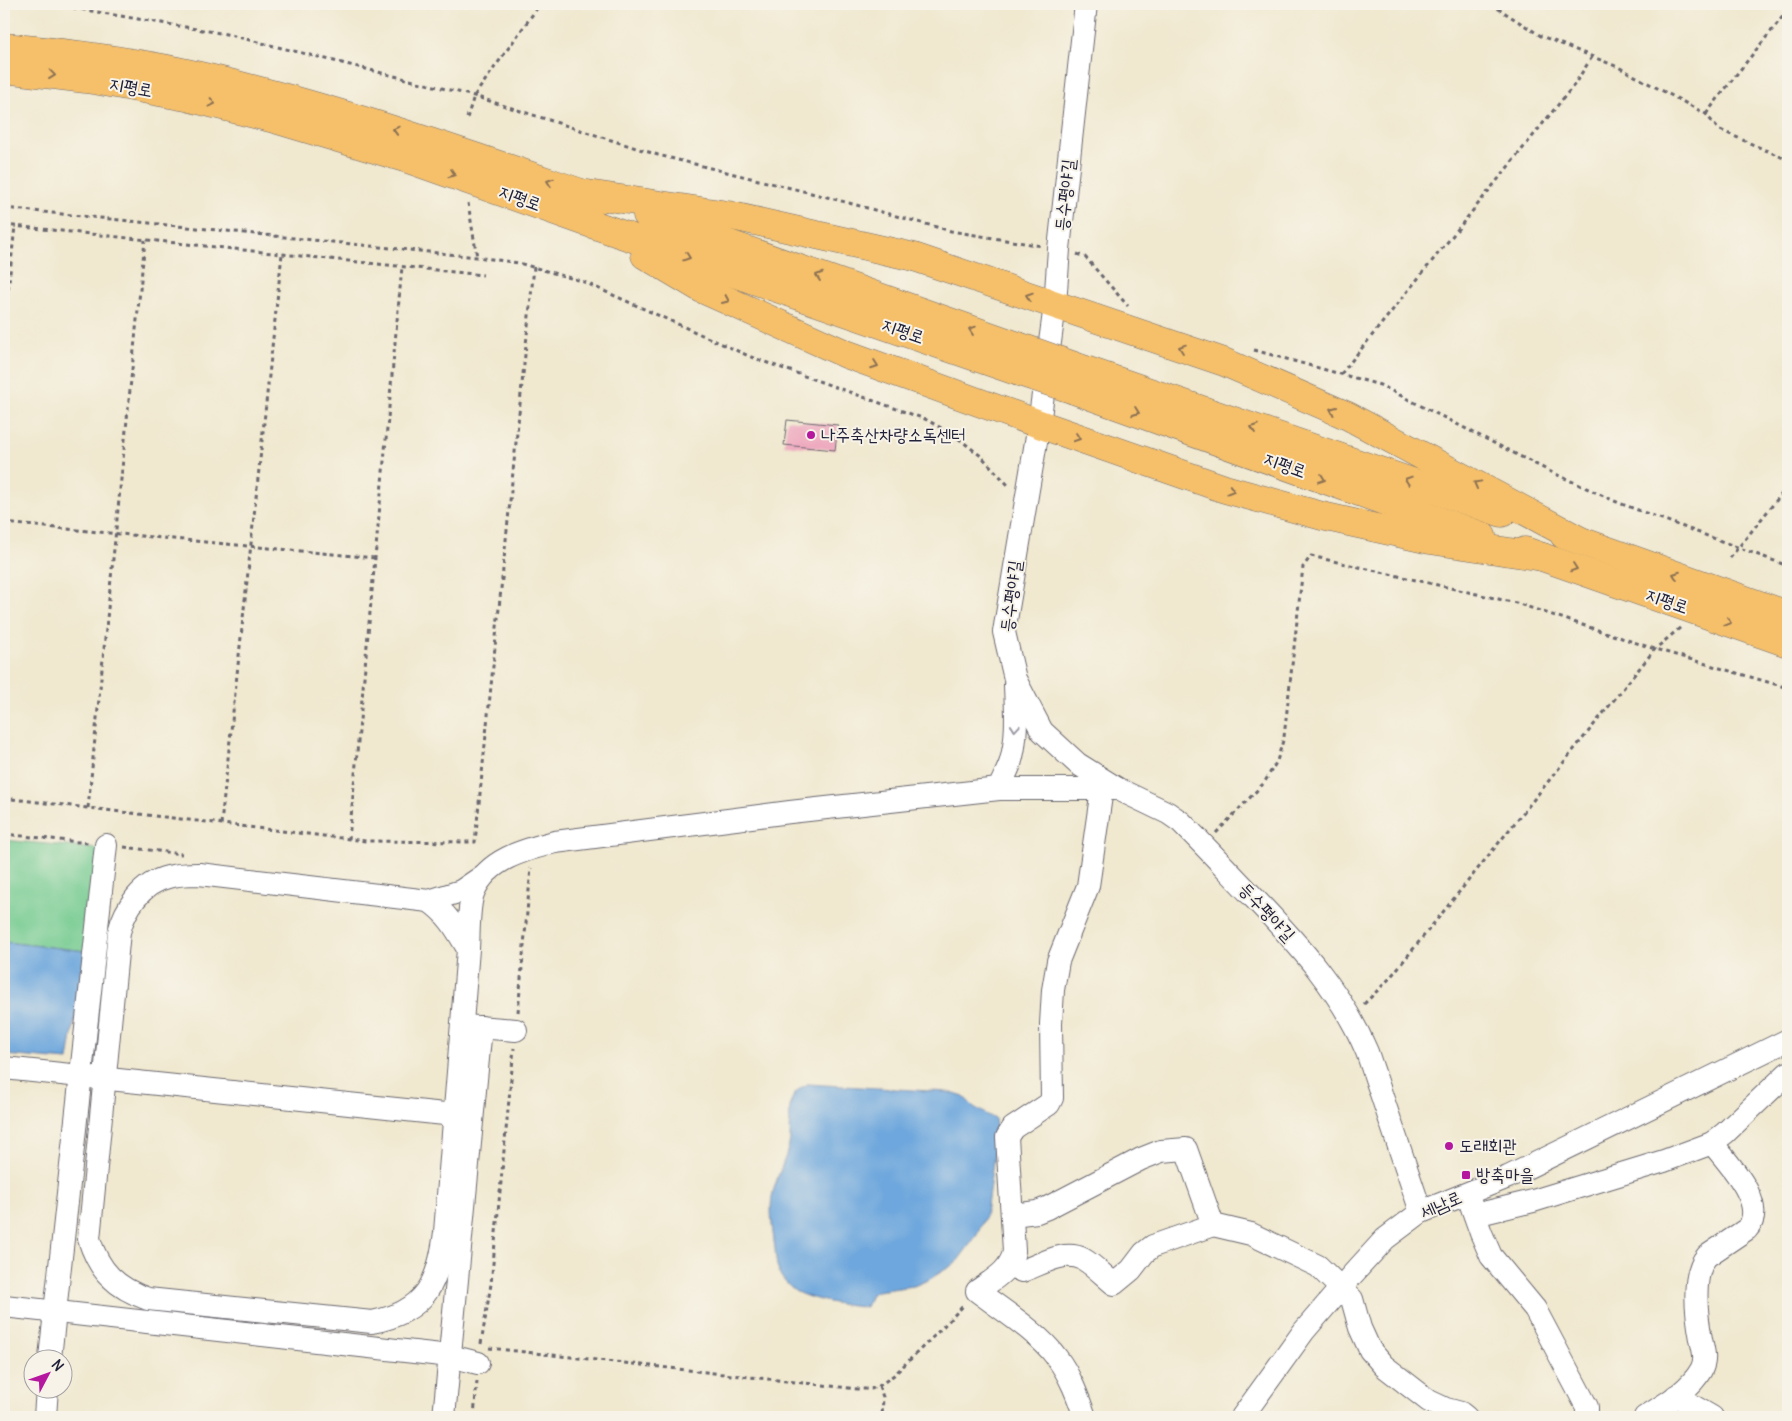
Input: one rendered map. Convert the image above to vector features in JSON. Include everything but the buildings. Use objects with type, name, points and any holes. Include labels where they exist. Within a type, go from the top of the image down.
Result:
[{"type":"main road","name":"지평로","points":[[4,47],[50,51],[148,65],[243,86],[428,140],[581,193],[1017,358]]},
{"type":"main road","name":"지평로","points":[[4,69],[94,80],[186,97],[278,120],[408,159],[592,224],[1017,358],[1581,541],[1788,615]]},
{"type":"main road","points":[[581,193],[728,215],[914,257],[1224,362],[1348,416],[1581,541]]},
{"type":"main road","points":[[592,224],[702,289],[846,354],[1039,424],[1225,489],[1322,516],[1430,540],[1543,557]]},
{"type":"main road","name":"지평로","points":[[1075,378],[1543,557],[1788,643]]},
{"type":"street","name":"등수평야길","points":[[1086,4],[1059,249],[1055,305],[1039,424],[1004,632],[1015,679],[1042,731],[1078,764],[1110,789],[1168,813],[1181,822],[1285,931],[1318,970],[1350,1016],[1367,1052],[1421,1212]]},
{"type":"street","points":[[999,789],[1010,764],[1013,746],[1016,717],[1015,679]]},
{"type":"street","points":[[463,1115],[440,1267],[432,1285],[413,1307],[389,1319],[362,1322],[148,1299],[130,1293],[117,1284],[95,1256],[90,1239],[121,926],[129,906],[137,896],[156,882],[167,877],[199,874],[430,901],[461,891],[475,883],[502,860],[522,850],[555,842],[790,812],[999,789],[1110,789],[1088,886],[1058,961],[1053,990],[1051,1024],[1052,1098],[1049,1104],[1012,1128],[1006,1137],[1013,1258],[1004,1271],[977,1290],[1034,1335],[1056,1356],[1076,1393],[1084,1417]]},
{"type":"street","points":[[51,1348],[106,845]]},
{"type":"street","points":[[444,1417],[450,1356],[463,1115],[471,1026],[468,950],[474,892],[485,874]]},
{"type":"street","points":[[430,901],[452,921],[468,950]]},
{"type":"street","points":[[471,1026],[516,1030]]},
{"type":"street","name":"세남로","points":[[1242,1417],[1304,1331],[1341,1288],[1385,1240],[1421,1212],[1516,1173],[1788,1040]]},
{"type":"street","points":[[4,1068],[463,1115]]},
{"type":"street","points":[[1475,1215],[1533,1201],[1664,1161],[1712,1143],[1788,1073]]},
{"type":"street","points":[[1645,1417],[1676,1396],[1697,1375],[1704,1363],[1696,1305],[1699,1269],[1706,1256],[1752,1224],[1751,1200],[1743,1184],[1712,1143]]},
{"type":"street","points":[[1012,1216],[1037,1212],[1047,1208],[1141,1159],[1161,1152],[1186,1149],[1213,1225]]},
{"type":"street","points":[[1468,1193],[1491,1256],[1535,1309],[1587,1407],[1587,1417]]},
{"type":"street","points":[[1009,1265],[1022,1272],[1052,1260],[1071,1256],[1088,1262],[1114,1284],[1131,1270],[1144,1253],[1153,1246],[1213,1225],[1251,1234],[1318,1266],[1352,1299],[1360,1328],[1370,1350],[1384,1366],[1429,1401],[1466,1417]]},
{"type":"street","points":[[4,1306],[450,1356],[478,1363]]},
{"type":"street","points":[[1676,1396],[1712,1417]]},
{"type":"street","points":[[45,1417],[46,1398]]},
{"type":"path","points":[[467,118],[474,96],[540,4]]},
{"type":"path","points":[[1491,4],[1541,36],[1618,67],[1706,114],[1718,129],[1788,160]]},
{"type":"path","points":[[1706,114],[1788,10]]},
{"type":"path","points":[[1340,374],[1574,85],[1592,57]]},
{"type":"path","points":[[468,200],[477,256]]},
{"type":"path","points":[[4,208],[477,256],[534,267],[584,282],[751,357],[926,419],[954,435],[981,456],[1026,503]]},
{"type":"path","points":[[4,225],[483,275]]},
{"type":"path","points":[[4,329],[15,226]]},
{"type":"path","points":[[88,808],[145,240]]},
{"type":"path","points":[[221,824],[282,254]]},
{"type":"path","points":[[349,839],[402,267]]},
{"type":"path","points":[[4,798],[366,841],[475,842],[534,267]]},
{"type":"path","points":[[1730,558],[1788,486]]},
{"type":"path","points":[[4,523],[376,558]]},
{"type":"path","points":[[1204,845],[1264,783],[1277,761],[1284,737],[1303,567],[1311,556],[1516,603],[1788,688]]},
{"type":"path","points":[[1350,1016],[1373,997],[1389,979],[1655,648],[1683,625]]},
{"type":"path","points":[[530,848],[528,900],[516,1030],[490,1284],[480,1348],[871,1388],[879,1386],[907,1362],[977,1290]]},
{"type":"path","points":[[474,1417],[478,1363]]},
{"type":"path","points":[[879,1386],[882,1397],[882,1417]]},
{"type":"green space","points":[[4,840],[99,849],[86,951],[4,942]]},
{"type":"water","points":[[4,942],[86,951],[68,1060],[4,1055]]},
{"type":"water","points":[[807,1084],[948,1092],[964,1097],[974,1107],[995,1119],[997,1132],[986,1214],[977,1235],[956,1263],[914,1286],[877,1291],[871,1294],[866,1307],[832,1303],[805,1296],[794,1291],[784,1280],[778,1270],[776,1260],[771,1204],[789,1145],[791,1103],[799,1090]]},
{"type":"place","name":"나주축산차량소독센터","points":[[811,435]]},
{"type":"place","name":"도래회관","points":[[1449,1146]]},
{"type":"place","name":"방축마을","points":[[1466,1175]]}]
